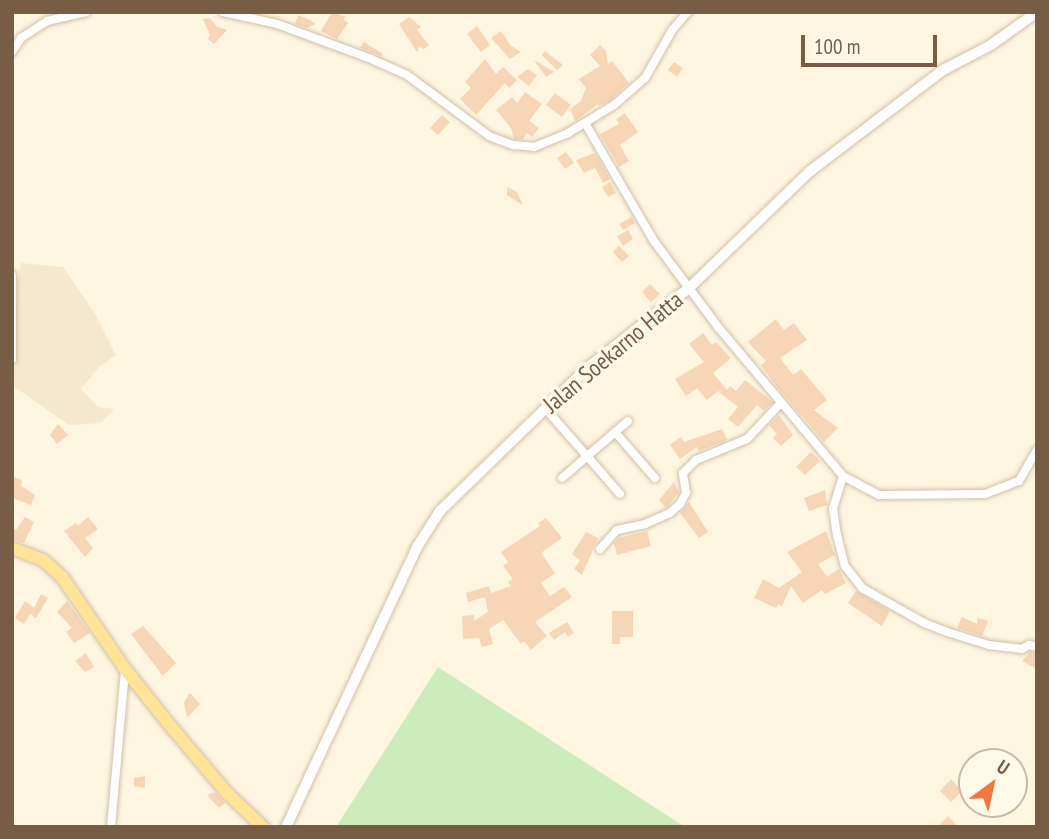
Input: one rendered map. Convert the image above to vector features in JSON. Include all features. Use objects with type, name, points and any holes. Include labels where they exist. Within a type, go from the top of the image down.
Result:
[{"type":"main road","points":[[12,548],[43,560],[62,577],[125,669],[227,793],[263,827]]},
{"type":"street","points":[[12,52],[21,38],[47,21],[86,12]]},
{"type":"street","points":[[223,12],[277,24],[371,59],[407,75],[489,136],[513,145],[534,147],[614,105],[645,78],[673,29],[688,12]]},
{"type":"street","name":"Jalan Soekarno Hatta","points":[[286,827],[417,547],[440,511],[587,368],[689,288],[809,172],[867,125],[943,70],[991,45],[1037,12]]},
{"type":"street","points":[[585,122],[654,241],[780,404],[843,476],[879,495],[985,494],[1019,481],[1037,450]]},
{"type":"street","points":[[12,275],[12,359]]},
{"type":"street","points":[[600,549],[617,530],[646,524],[670,513],[680,505],[686,493],[683,473],[696,460],[747,439],[780,404]]},
{"type":"street","points":[[545,408],[620,494]]},
{"type":"street","points":[[562,478],[628,421]]},
{"type":"street","points":[[615,432],[655,478]]},
{"type":"street","points":[[843,476],[833,508],[836,535],[845,566],[862,589],[909,612],[923,623],[947,632],[989,645],[1022,649],[1029,645],[1037,647]]},
{"type":"street","points":[[111,827],[125,669]]},
{"type":"shaded area","points":[[21,263],[63,267],[96,315],[116,355],[99,367],[81,389],[98,407],[114,409],[101,423],[69,425],[13,386],[17,285]]},
{"type":"green space","points":[[438,667],[685,827],[336,827]]},
{"type":"building","points":[[332,12],[346,17],[343,19],[348,23],[337,39],[321,31]]},
{"type":"building","points":[[298,15],[316,24],[307,28],[295,24]]},
{"type":"building","points":[[409,17],[421,27],[417,30],[429,45],[424,49],[419,47],[417,52],[399,24]]},
{"type":"building","points":[[210,18],[216,26],[227,30],[214,44],[208,39],[210,35],[203,19]]},
{"type":"building","points":[[477,26],[490,45],[481,52],[467,34]]},
{"type":"building","points":[[501,31],[511,46],[521,52],[510,59],[491,38]]},
{"type":"building","points":[[364,42],[383,54],[381,56],[360,48]]},
{"type":"building","points":[[600,45],[606,51],[608,64],[612,61],[629,83],[610,100],[599,106],[598,104],[575,121],[570,109],[581,101],[586,88],[579,79],[600,66],[590,55]]},
{"type":"building","points":[[545,51],[563,65],[557,70],[542,55]]},
{"type":"building","points":[[485,59],[496,74],[503,67],[517,80],[509,88],[505,83],[476,115],[460,99],[471,88],[465,82]]},
{"type":"building","points":[[534,60],[554,72],[546,77]]},
{"type":"building","points":[[674,62],[683,68],[677,77],[668,70]]},
{"type":"building","points":[[528,69],[537,75],[529,86],[517,77]]},
{"type":"building","points":[[525,92],[542,104],[529,121],[539,128],[532,137],[527,133],[523,139],[514,139],[511,128],[496,110],[512,97],[517,103]]},
{"type":"building","points":[[555,93],[571,105],[562,117],[546,105]]},
{"type":"building","points":[[625,113],[638,132],[620,145],[629,161],[619,167],[600,134],[619,124],[616,119]]},
{"type":"building","points":[[442,115],[450,122],[438,135],[430,128]]},
{"type":"building","points":[[566,152],[574,163],[565,169],[557,158]]},
{"type":"building","points":[[595,153],[610,179],[603,183],[595,168],[584,173],[576,160]]},
{"type":"building","points":[[610,182],[616,193],[608,197],[602,187]]},
{"type":"building","points":[[507,187],[517,192],[523,205],[507,195]]},
{"type":"building","points":[[632,217],[635,223],[623,230],[619,224]]},
{"type":"building","points":[[628,230],[633,239],[623,246],[617,236]]},
{"type":"building","points":[[619,246],[629,256],[622,262],[613,252]]},
{"type":"building","points":[[650,284],[660,294],[651,302],[642,292]]},
{"type":"building","points":[[776,319],[784,330],[794,323],[807,340],[780,358],[793,375],[801,369],[827,400],[814,410],[838,428],[824,442],[777,387],[761,365],[766,361],[748,342]]},
{"type":"building","points":[[703,333],[712,345],[716,342],[731,358],[713,373],[727,390],[730,386],[736,391],[745,380],[773,402],[764,411],[757,405],[738,427],[728,419],[738,407],[718,391],[707,400],[697,388],[686,396],[675,379],[704,362],[689,344]]},
{"type":"building","points":[[779,415],[793,435],[781,446],[773,438],[777,434],[769,425]]},
{"type":"building","points":[[58,424],[68,435],[57,444],[50,435]]},
{"type":"building","points":[[722,429],[727,440],[699,451],[697,447],[680,459],[670,445],[681,437],[684,442]]},
{"type":"building","points":[[811,452],[820,461],[805,475],[796,467]]},
{"type":"building","points":[[12,476],[22,480],[21,486],[35,495],[31,505],[12,498]]},
{"type":"building","points":[[674,482],[679,492],[666,508],[659,500]]},
{"type":"building","points":[[825,490],[827,505],[809,511],[804,498]]},
{"type":"building","points":[[689,502],[708,532],[699,538],[680,513]]},
{"type":"building","points":[[25,517],[34,522],[24,543],[12,539],[12,528],[16,530]]},
{"type":"building","points":[[88,517],[98,529],[85,538],[93,548],[85,557],[64,531],[76,523],[78,526]]},
{"type":"building","points":[[546,518],[562,538],[541,553],[555,573],[541,583],[550,596],[564,587],[572,597],[535,622],[547,636],[531,650],[524,641],[521,644],[503,620],[489,629],[493,644],[482,647],[479,638],[463,639],[462,616],[474,615],[474,621],[488,612],[485,597],[468,602],[466,593],[489,586],[491,593],[511,586],[508,582],[513,579],[503,566],[508,562],[501,552],[540,526],[538,523]]},
{"type":"building","points":[[647,531],[651,546],[617,555],[614,543],[619,538]]},
{"type":"building","points":[[826,531],[835,555],[818,564],[827,577],[839,569],[846,583],[825,594],[822,590],[803,603],[791,586],[782,606],[778,604],[776,608],[754,598],[763,579],[779,588],[802,572],[787,552]]},
{"type":"building","points":[[586,532],[598,538],[582,575],[574,569],[580,560],[572,554]]},
{"type":"building","points":[[856,591],[890,611],[882,626],[848,603]]},
{"type":"building","points":[[41,594],[48,598],[36,618],[30,614],[24,624],[15,618],[25,601],[34,608]]},
{"type":"building","points":[[67,601],[90,633],[74,643],[66,632],[72,628],[57,612]]},
{"type":"building","points":[[612,611],[633,611],[633,637],[620,637],[620,644],[612,644]]},
{"type":"building","points":[[962,617],[977,624],[978,618],[988,621],[982,636],[957,628]]},
{"type":"building","points":[[567,622],[574,633],[568,637],[565,632],[554,640],[549,633]]},
{"type":"building","points":[[143,626],[176,663],[163,676],[131,634]]},
{"type":"building","points":[[1030,652],[1037,653],[1037,669],[1022,661]]},
{"type":"building","points":[[86,653],[94,667],[85,672],[75,661]]},
{"type":"building","points":[[190,693],[200,704],[187,718],[184,702]]},
{"type":"building","points":[[145,776],[145,788],[134,786],[134,778]]},
{"type":"building","points":[[951,779],[958,787],[958,795],[951,802],[940,791]]},
{"type":"building","points":[[215,792],[225,803],[219,808],[207,795]]},
{"type":"building","points":[[948,816],[958,827],[937,827]]}]
